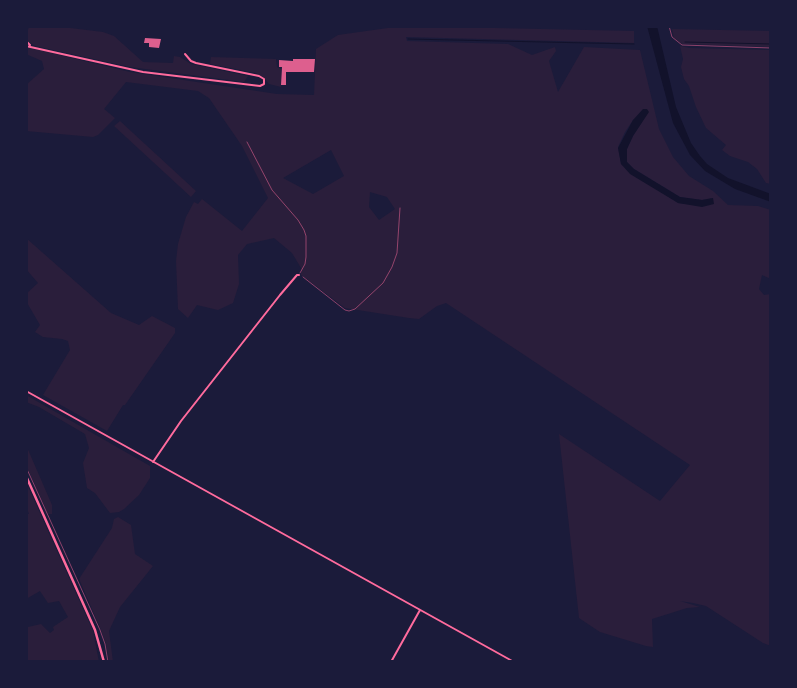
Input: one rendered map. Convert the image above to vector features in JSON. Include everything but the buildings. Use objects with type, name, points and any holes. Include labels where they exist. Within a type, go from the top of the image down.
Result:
[{"type":"main road","points":[[26,476],[96,630],[106,662]]},
{"type":"street","points":[[26,41],[32,46]]},
{"type":"street","points":[[26,46],[143,72],[261,86],[264,84],[264,79],[259,76],[196,63],[191,61],[185,54]]},
{"type":"street","points":[[153,462],[181,421],[280,295],[299,275]]},
{"type":"street","points":[[26,391],[514,662]]},
{"type":"street","points":[[391,662],[420,610]]},
{"type":"lane","points":[[247,142],[272,190],[298,220],[304,230],[306,236],[306,257],[305,264],[299,275]]},
{"type":"path","points":[[668,26],[672,38],[682,45],[771,48]]},
{"type":"path","points":[[299,275],[345,310],[355,309],[383,283],[392,267],[397,253],[400,208]]},
{"type":"path","points":[[26,466],[100,630],[105,644],[106,662]]},
{"type":"shaded area","points":[[30,26],[54,26],[103,32],[114,36],[143,62],[173,63],[174,56],[180,57],[191,64],[248,76],[244,82],[130,67],[35,46],[27,38],[27,31]]},
{"type":"shaded area","points":[[402,26],[634,31],[634,43],[406,37],[407,41],[508,44],[532,55],[555,47],[556,51],[549,61],[558,92],[584,47],[640,50],[659,129],[673,157],[689,176],[713,191],[728,205],[758,206],[771,210],[771,279],[762,275],[759,289],[764,295],[771,294],[771,646],[763,643],[706,606],[680,601],[700,607],[687,608],[652,619],[653,647],[600,632],[579,618],[559,434],[660,501],[690,465],[446,303],[437,306],[419,319],[345,308],[301,275],[301,268],[292,253],[274,238],[247,244],[238,255],[239,284],[233,303],[218,310],[197,305],[188,318],[178,309],[176,261],[178,244],[186,217],[194,202],[198,204],[202,199],[242,231],[268,198],[242,146],[209,98],[198,91],[126,82],[104,109],[115,118],[98,135],[93,137],[26,131],[26,85],[44,69],[42,61],[26,54],[26,47],[130,72],[277,94],[314,95],[316,49],[338,35]],"holes":[[[648,112],[627,149],[627,162],[634,169],[680,197],[702,200],[713,198],[702,206],[678,203],[621,164],[618,147],[625,132],[633,120]],[[331,150],[344,176],[313,194],[283,178]],[[370,192],[387,197],[395,209],[379,220],[369,207]]]},
{"type":"shaded area","points":[[647,26],[657,26],[676,107],[691,143],[700,156],[707,164],[728,178],[771,194],[771,202],[735,189],[705,171],[690,155],[673,123]]},
{"type":"shaded area","points":[[672,29],[771,31],[771,47],[682,44],[674,38]]},
{"type":"shaded area","points":[[680,46],[690,48],[771,50],[771,184],[766,183],[757,169],[748,162],[730,156],[722,150],[726,145],[706,128],[689,86],[684,79],[681,67],[683,59]]},
{"type":"shaded area","points":[[211,57],[276,59],[277,67],[281,69],[281,87],[269,84],[256,73],[210,64]]},
{"type":"shaded area","points":[[643,109],[647,109],[649,112],[627,149],[627,162],[634,169],[680,197],[702,200],[713,198],[714,204],[702,207],[678,203],[630,174],[621,164],[618,148],[633,120]]},
{"type":"shaded area","points":[[120,121],[196,191],[191,197],[114,126]]},
{"type":"shaded area","points":[[26,238],[111,313],[139,325],[152,316],[175,328],[175,333],[125,405],[123,405],[107,431],[43,395],[70,350],[68,341],[43,337],[35,332],[40,325],[26,301],[26,294],[38,283],[26,269]]},
{"type":"shaded area","points":[[26,395],[150,466],[150,478],[139,495],[124,509],[119,512],[110,513],[95,493],[87,488],[83,463],[89,448],[85,434],[39,407],[26,402]]},
{"type":"shaded area","points":[[26,445],[52,505],[52,514],[48,514],[26,465]]},
{"type":"shaded area","points":[[26,482],[93,631],[99,662],[26,662],[26,624],[28,627],[41,624],[50,633],[54,630],[53,627],[68,617],[59,601],[48,603],[40,591],[26,599],[26,514],[29,514],[26,506]]},
{"type":"shaded area","points":[[118,517],[131,525],[135,554],[153,566],[120,607],[109,631],[113,662],[109,662],[101,630],[79,579],[112,528],[114,519]]},
{"type":"waterway","points":[[408,39],[634,44]]},
{"type":"waterway","points":[[685,42],[771,44]]}]
